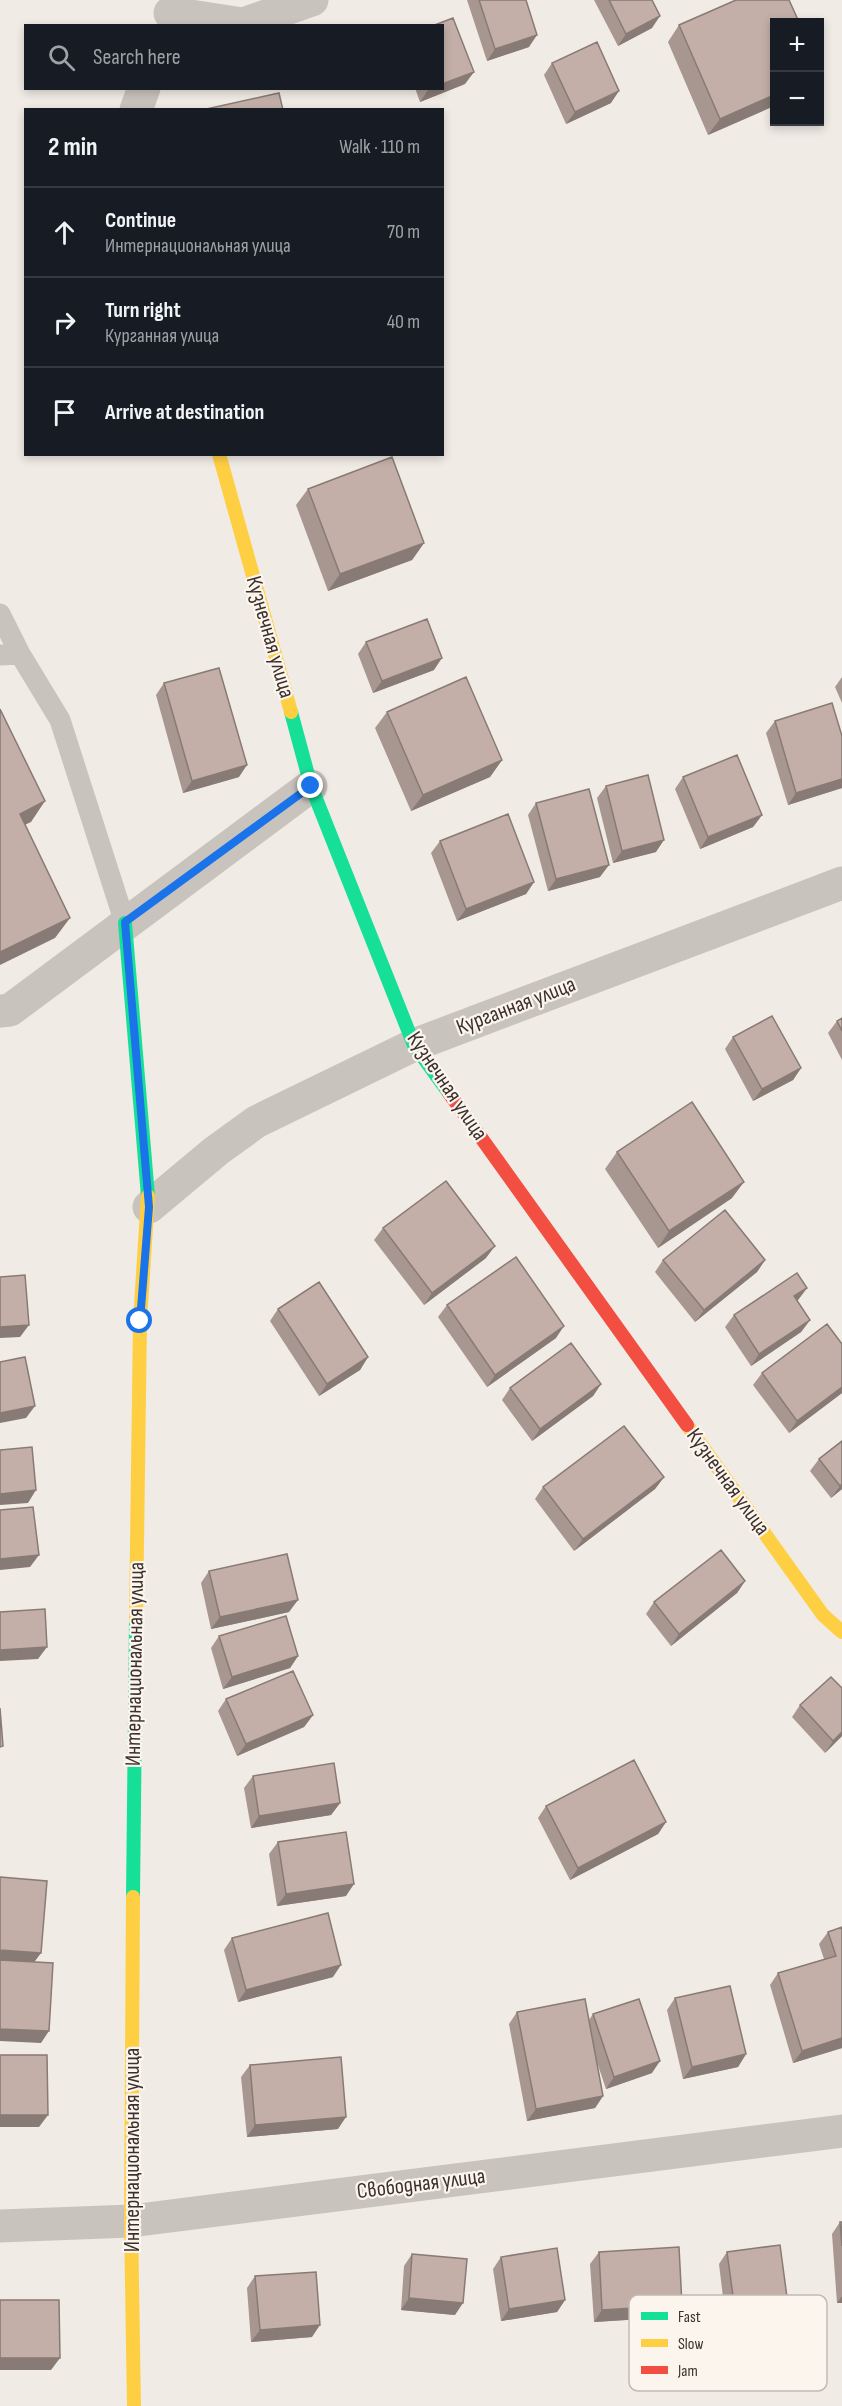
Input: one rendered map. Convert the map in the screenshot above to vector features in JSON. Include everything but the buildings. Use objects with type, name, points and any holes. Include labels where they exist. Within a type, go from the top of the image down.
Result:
[{"type":"street","points":[[170,13],[243,24],[312,0]]},
{"type":"street","points":[[137,108],[143,90]]},
{"type":"street","name":"Кузнечная улица","points":[[220,456],[311,786],[414,1045],[816,1605],[842,1632]]},
{"type":"street","points":[[0,1011],[10,1010],[125,922],[311,786]]},
{"type":"street","name":"Курганная улица","points":[[149,1207],[216,1151],[256,1122],[414,1045],[842,883]]},
{"type":"street","name":"Интернациональная улица","points":[[125,922],[149,1207],[140,1333],[133,1802],[131,2221],[134,2406]]},
{"type":"street","name":"Свободная улица","points":[[0,2226],[131,2221],[842,2132]]},
{"type":"lane","points":[[0,615],[10,655],[60,720],[125,922]]},
{"type":"traffic: fast","points":[[291,712],[311,786],[414,1045],[449,1093]]},
{"type":"traffic: fast","points":[[125,923],[148,1196]]},
{"type":"traffic: fast","points":[[133,1897],[136,1619]]},
{"type":"traffic: slow","points":[[220,456],[291,712]]},
{"type":"traffic: slow","points":[[136,1619],[140,1321],[148,1196]]},
{"type":"traffic: slow","points":[[687,1425],[823,1615],[842,1632]]},
{"type":"traffic: slow","points":[[133,1897],[131,2221],[134,2406]]},
{"type":"traffic: jam","points":[[449,1093],[687,1425]]},
{"type":"route","points":[[140,1321],[149,1207],[125,922],[311,786]]}]
